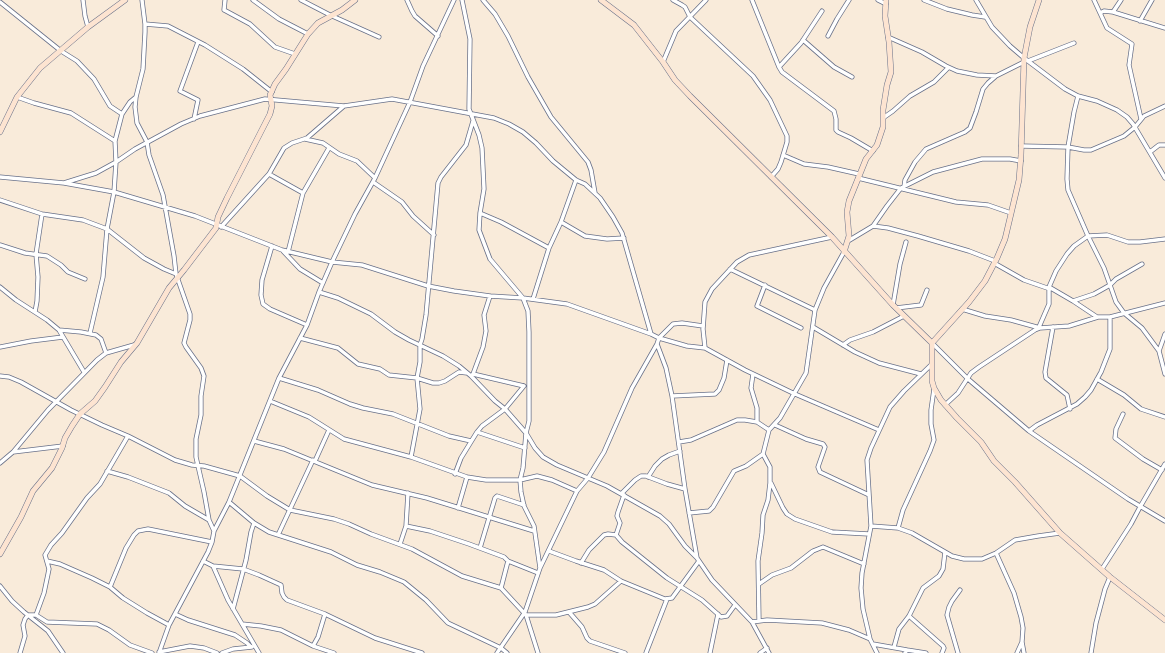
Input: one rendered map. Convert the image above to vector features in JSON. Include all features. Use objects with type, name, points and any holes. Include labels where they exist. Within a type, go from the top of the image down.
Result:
[{"type":"street","points":[[84,0],[88,27]]},
{"type":"street","points":[[0,132],[17,97],[40,68],[88,27],[124,0]]},
{"type":"street","points":[[142,0],[145,24],[143,69],[135,107],[137,122],[146,142],[163,195],[172,242],[176,276],[190,314],[190,320],[184,343],[201,368],[204,376],[201,396],[201,415],[196,439],[196,457],[209,520],[214,531]]},
{"type":"street","points":[[225,0],[224,10],[226,12],[250,24],[275,47],[295,54]]},
{"type":"street","points":[[253,0],[279,19],[308,34]]},
{"type":"street","points":[[301,0],[379,37]]},
{"type":"street","points":[[219,225],[218,217],[270,114],[272,106],[272,92],[308,34],[318,23],[330,15],[342,10],[355,0]]},
{"type":"street","points":[[407,0],[415,16],[438,36]]},
{"type":"street","points":[[159,652],[175,614],[212,542],[214,531],[229,502],[279,378],[292,356],[307,325],[332,262],[355,214],[374,180],[410,102],[423,66],[454,0]]},
{"type":"street","points":[[462,0],[470,39],[468,105],[482,148],[484,189],[479,230],[490,259],[523,298],[528,311],[529,339],[526,385],[529,421],[520,480],[524,505],[534,526],[540,568]]},
{"type":"street","points":[[483,0],[495,14],[508,36],[528,77],[551,117],[588,162],[595,193]]},
{"type":"street","points":[[602,0],[634,25],[675,80],[690,96],[832,237],[895,307],[968,379],[1029,431],[1140,507],[1158,515],[1165,521]]},
{"type":"street","points":[[673,0],[685,7],[690,17],[753,76],[770,100],[787,136],[787,142],[778,169],[771,177]]},
{"type":"street","points":[[663,62],[676,31],[706,0]]},
{"type":"street","points":[[752,0],[782,72],[834,112],[836,119],[836,130],[838,132],[873,151]]},
{"type":"street","points":[[828,36],[849,0]]},
{"type":"street","points":[[689,513],[709,511],[713,507],[734,472],[746,466],[763,454],[769,430],[775,425],[795,394],[808,368],[815,310],[824,288],[844,252],[849,236],[847,212],[866,159],[877,145],[883,127],[882,118],[887,85],[891,72],[885,16],[886,2],[878,0]]},
{"type":"street","points":[[924,0],[947,9],[985,17]]},
{"type":"street","points":[[976,0],[985,17],[1001,37],[1025,60],[1065,89],[1078,96],[1097,101],[1117,110],[1127,117],[1135,127],[1165,178]]},
{"type":"street","points":[[1039,0],[1030,27],[1025,60],[1019,180],[1005,238],[985,281],[932,343],[932,381],[934,388],[945,405],[981,442],[994,462],[1015,482],[1060,533],[1110,577],[1165,620]]},
{"type":"street","points":[[1094,0],[1107,28],[1132,44],[1129,66],[1141,119]]},
{"type":"street","points":[[1113,12],[1121,0]]},
{"type":"street","points":[[1140,21],[1152,0]]},
{"type":"street","points":[[0,2],[61,51],[77,61],[94,79],[110,106],[122,114]]},
{"type":"street","points":[[779,67],[803,40],[822,11]]},
{"type":"street","points":[[1100,13],[1104,11],[1113,12],[1165,28]]},
{"type":"street","points":[[145,24],[168,26],[220,53],[272,92]]},
{"type":"street","points":[[888,37],[922,52],[948,68],[977,75],[996,76]]},
{"type":"street","points":[[803,40],[834,68],[852,78]]},
{"type":"street","points":[[194,118],[198,100],[180,91],[198,42]]},
{"type":"street","points":[[903,188],[905,180],[915,162],[926,149],[965,132],[970,128],[982,90],[996,76],[1025,60],[1074,43]]},
{"type":"street","points":[[882,118],[893,111],[910,96],[934,82],[948,68]]},
{"type":"street","points":[[1078,96],[1068,147],[1066,179],[1068,190],[1104,268],[1116,302],[1124,313],[1142,328],[1159,351],[1165,374]]},
{"type":"street","points":[[17,97],[71,113],[114,141]]},
{"type":"street","points":[[90,333],[102,277],[107,229],[114,192],[116,162],[114,141],[122,114],[130,102],[136,97]]},
{"type":"street","points":[[64,183],[96,173],[146,142],[194,118],[271,98],[344,106],[392,99],[494,118],[509,124],[522,132],[536,143],[553,161],[576,180],[585,184],[600,198],[613,217],[624,238],[651,334]]},
{"type":"street","points":[[0,554],[21,517],[33,491],[52,468],[65,438],[80,414],[95,401],[121,362],[137,343],[176,276],[219,225],[269,174],[284,148],[313,133],[344,106]]},
{"type":"street","points":[[1021,146],[1068,147],[1091,150],[1102,144],[1124,136],[1135,127],[1144,116],[1165,106]]},
{"type":"street","points":[[411,457],[418,423],[420,401],[417,378],[420,362],[420,345],[426,315],[438,183],[466,145],[472,121]]},
{"type":"street","points":[[304,139],[323,143],[339,154],[361,164],[374,180],[402,202],[413,216],[434,235]]},
{"type":"street","points":[[1150,152],[1159,145],[1165,145]]},
{"type":"street","points":[[288,252],[303,193],[329,148]]},
{"type":"street","points":[[783,155],[804,164],[828,167],[956,202],[988,206],[1011,213]]},
{"type":"street","points":[[848,241],[873,226],[887,206],[903,188],[933,172],[978,160],[1010,159],[1021,161]]},
{"type":"street","points":[[269,174],[303,193]]},
{"type":"street","points":[[0,177],[64,183],[114,192],[195,216],[288,252],[332,262],[362,265],[428,286],[490,296],[533,299],[567,304],[659,338],[686,346],[705,348],[753,374],[795,394],[879,430]]},
{"type":"street","points":[[585,184],[593,179]]},
{"type":"street","points":[[533,299],[549,248],[561,222],[576,180]]},
{"type":"street","points":[[0,200],[42,214],[83,220],[107,229],[144,258],[176,276]]},
{"type":"street","points":[[480,213],[501,222],[549,248]]},
{"type":"street","points":[[35,312],[38,301],[36,254],[42,214]]},
{"type":"street","points":[[561,222],[585,236],[607,239],[624,238]]},
{"type":"street","points":[[873,226],[888,228],[918,236],[970,252],[995,262],[1024,280],[1050,288],[1098,318]]},
{"type":"street","points":[[945,405],[958,393],[971,373],[1039,328],[1049,304],[1050,288],[1062,260],[1074,246],[1088,236],[1107,235],[1128,242],[1165,239]]},
{"type":"street","points":[[705,348],[703,326],[706,298],[712,289],[737,262],[749,255],[832,237]]},
{"type":"street","points":[[895,307],[898,271],[906,242]]},
{"type":"street","points":[[0,245],[25,253],[44,255],[52,258],[68,272],[85,279]]},
{"type":"street","points":[[272,246],[262,280],[262,304],[307,325]]},
{"type":"street","points":[[282,250],[300,269],[323,283]]},
{"type":"street","points":[[1073,301],[1094,294],[1142,264]]},
{"type":"street","points":[[730,269],[815,310]]},
{"type":"street","points":[[765,286],[757,306],[801,328]]},
{"type":"street","points":[[0,287],[59,330],[84,372]]},
{"type":"street","points":[[895,307],[921,305],[927,290]]},
{"type":"street","points":[[319,292],[338,298],[371,314],[395,332],[443,356],[472,375],[526,385]]},
{"type":"street","points":[[472,375],[484,347],[486,331],[484,315],[490,296]]},
{"type":"street","points":[[962,309],[985,316],[1011,320],[1039,328],[1069,326],[1165,303]]},
{"type":"street","points":[[843,345],[850,340],[873,332],[904,316]]},
{"type":"street","points":[[1029,431],[1037,425],[1070,409],[1085,397],[1098,379],[1107,360],[1110,349],[1110,317]]},
{"type":"street","points":[[497,653],[525,613],[540,568],[577,491],[588,478],[604,452],[632,388],[658,344],[659,338],[673,324],[682,323],[703,326]]},
{"type":"street","points":[[813,327],[855,352],[879,363],[921,374]]},
{"type":"street","points":[[1053,327],[1046,378],[1067,396],[1070,409]]},
{"type":"street","points":[[59,330],[96,335],[101,339],[106,353]]},
{"type":"street","points":[[1159,351],[1165,334]]},
{"type":"street","points":[[0,347],[62,337]]},
{"type":"street","points":[[300,338],[338,348],[358,364],[376,368],[389,375],[417,378],[433,383],[439,383],[459,372],[468,373]]},
{"type":"street","points":[[0,463],[13,452],[48,410],[84,372],[106,353],[130,347],[137,343]]},
{"type":"street","points":[[549,551],[604,570],[621,581],[667,599],[672,598],[698,559],[685,489],[672,396],[666,368],[658,344]]},
{"type":"street","points":[[672,396],[715,394],[719,390],[724,378],[727,360]]},
{"type":"street","points":[[877,653],[870,639],[861,588],[871,526],[867,460],[890,407],[896,399],[932,364]]},
{"type":"street","points":[[753,374],[751,388],[757,408],[756,422]]},
{"type":"street","points":[[472,375],[487,393],[506,409],[543,457],[557,465],[623,494],[660,516],[698,559],[712,580],[752,622],[769,653]]},
{"type":"street","points":[[0,376],[14,379],[80,414],[175,460],[240,476],[267,496],[290,510],[334,519],[425,555],[462,576],[501,588],[525,613],[538,653]]},
{"type":"street","points":[[279,378],[318,390],[363,408],[393,414],[418,423],[439,433],[471,441]]},
{"type":"street","points":[[1098,379],[1124,395],[1141,409],[1165,417]]},
{"type":"street","points":[[455,474],[461,458],[477,432],[482,426],[506,409],[526,385]]},
{"type":"street","points":[[898,528],[903,510],[934,440],[931,424],[931,410],[934,388]]},
{"type":"street","points":[[270,401],[309,417],[350,441],[411,457],[455,474],[486,480],[520,480],[537,476],[552,480],[577,491]]},
{"type":"street","points":[[1123,414],[1116,429],[1115,438],[1143,459],[1162,470]]},
{"type":"street","points":[[679,442],[691,440],[737,420],[756,422],[769,430]]},
{"type":"street","points":[[775,425],[806,439],[823,444],[825,447],[818,467],[820,472],[869,495]]},
{"type":"street","points":[[278,535],[329,430]]},
{"type":"street","points":[[477,432],[525,448]]},
{"type":"street","points":[[36,615],[44,593],[48,574],[45,555],[51,544],[62,533],[89,495],[100,484],[128,436]]},
{"type":"street","points":[[254,441],[284,449],[372,486],[427,498],[534,531]]},
{"type":"street","points":[[13,452],[62,446]]},
{"type":"street","points":[[648,477],[655,466],[662,459],[680,451]]},
{"type":"street","points":[[759,620],[758,561],[763,515],[768,500],[770,483],[770,467],[763,454]]},
{"type":"street","points":[[1102,569],[1131,524],[1165,464]]},
{"type":"street","points":[[107,471],[128,477],[169,493],[186,506],[209,520]]},
{"type":"street","points":[[616,535],[620,523],[618,512],[623,494],[635,480],[641,476],[685,489]]},
{"type":"street","points":[[458,508],[467,477]]},
{"type":"street","points":[[770,483],[787,514],[795,519],[832,532],[869,534]]},
{"type":"street","points":[[400,544],[406,526],[408,493]]},
{"type":"street","points":[[480,548],[495,498],[497,496],[524,505]]},
{"type":"street","points":[[229,502],[254,523],[269,532],[325,550],[357,565],[398,579],[411,587],[426,600],[448,623],[501,648],[507,653]]},
{"type":"street","points":[[233,609],[254,523]]},
{"type":"street","points":[[406,526],[430,531],[480,548],[504,557],[508,561],[538,573]]},
{"type":"street","points":[[871,526],[898,528],[912,533],[952,556],[964,559],[982,559],[996,553],[1015,540],[1060,533]]},
{"type":"street","points":[[110,587],[126,548],[138,531],[148,529],[212,542]]},
{"type":"street","points":[[581,563],[588,550],[604,535],[616,535],[622,542],[680,587],[702,600],[721,617],[727,616],[735,605]]},
{"type":"street","points":[[759,584],[772,575],[791,568],[813,551],[823,547],[864,564]]},
{"type":"street","points":[[894,647],[899,629],[909,616],[923,588],[939,576],[942,569],[945,552]]},
{"type":"street","points":[[996,553],[1014,593],[1021,617],[1024,653]]},
{"type":"street","points":[[47,561],[60,564],[110,587],[123,598],[170,625]]},
{"type":"street","points":[[203,561],[213,566],[243,569],[281,585],[282,593],[287,600],[325,614],[374,638],[422,653]]},
{"type":"street","points":[[501,588],[508,561]]},
{"type":"street","points":[[213,566],[228,600],[253,647]]},
{"type":"street","points":[[1091,653],[1096,623],[1105,589],[1110,577]]},
{"type":"street","points":[[525,613],[549,616],[588,608],[595,604],[621,581]]},
{"type":"street","points":[[0,586],[12,601],[48,631],[63,653]]},
{"type":"street","points":[[958,653],[950,628],[948,615],[952,601],[960,590]]},
{"type":"street","points":[[646,653],[667,599]]},
{"type":"street","points":[[569,612],[582,627],[586,638],[590,642],[625,653]]},
{"type":"street","points":[[175,614],[188,620],[235,635],[259,653]]},
{"type":"street","points":[[313,646],[318,637],[325,614]]},
{"type":"street","points":[[710,653],[718,614]]},
{"type":"street","points":[[28,615],[36,615],[47,622],[97,624],[109,630],[130,645],[152,653]]},
{"type":"street","points":[[20,653],[25,636],[23,625],[28,615]]},
{"type":"street","points":[[909,616],[943,646],[944,648],[942,653]]},
{"type":"street","points":[[752,622],[759,620],[822,624],[849,630],[870,639]]},
{"type":"street","points":[[242,624],[282,630],[313,646],[334,653]]},
{"type":"street","points":[[1017,653],[1022,642]]},
{"type":"street","points":[[873,644],[894,647],[906,651],[926,653]]},
{"type":"street","points":[[159,652],[190,646],[204,648],[217,653]]},
{"type":"street","points":[[222,653],[233,649],[253,647]]},
{"type":"street","points":[[760,653],[767,648]]}]
